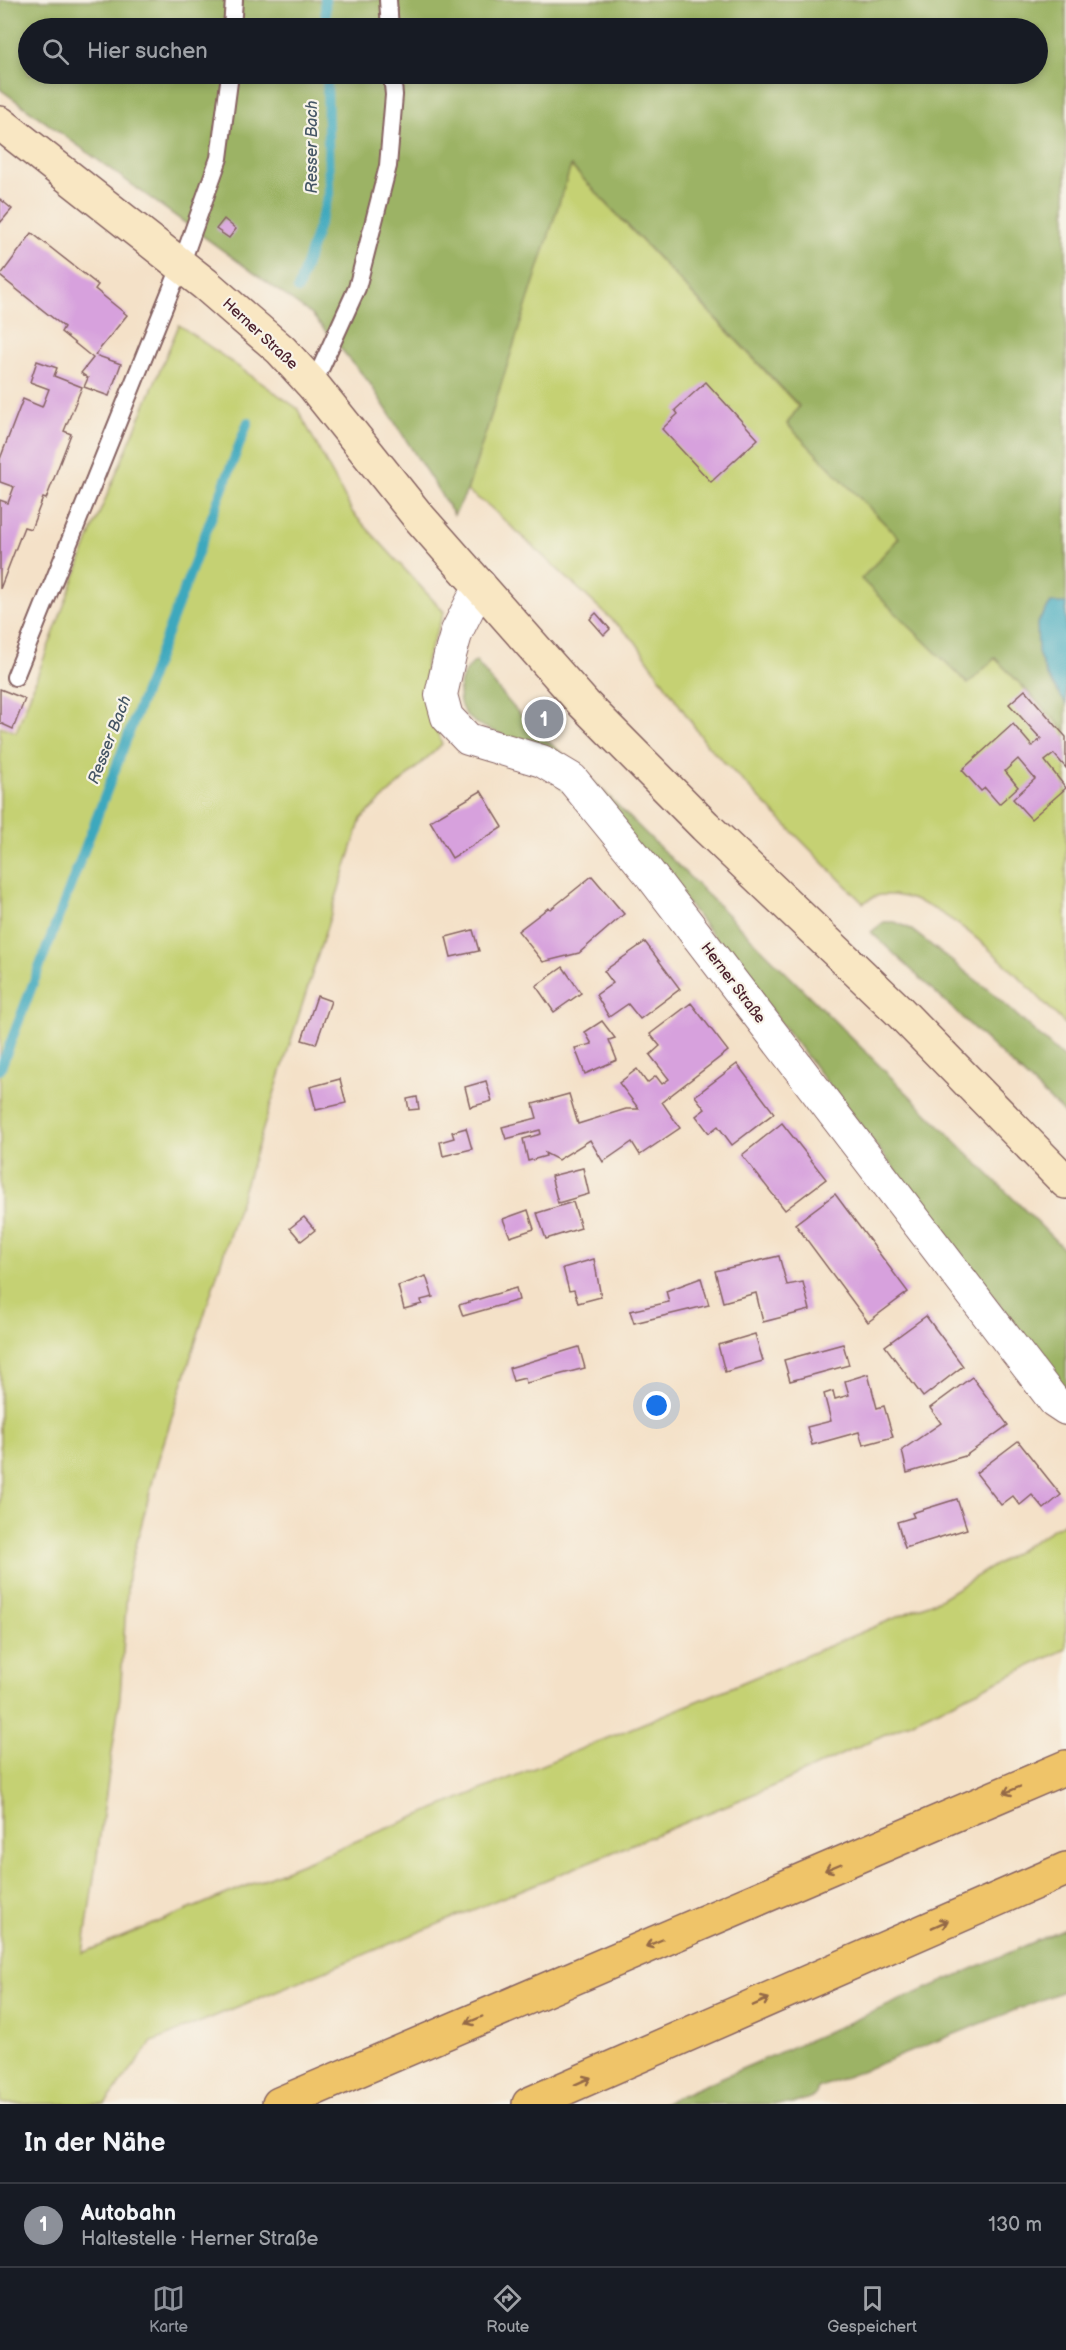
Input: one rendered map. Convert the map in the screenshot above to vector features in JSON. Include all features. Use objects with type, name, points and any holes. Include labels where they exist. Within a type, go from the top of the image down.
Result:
[{"type":"highway","points":[[279,2104],[1066,1767]]},
{"type":"highway","points":[[529,2104],[1066,1869]]},
{"type":"main road","name":"Herner Straße","points":[[0,123],[181,265],[280,350],[313,385],[417,515],[584,704],[705,826],[897,1009],[1066,1182]]},
{"type":"street","name":"Herner Straße","points":[[480,585],[457,631],[450,655],[441,695],[447,717],[468,739],[542,761],[572,779],[649,873],[1054,1401],[1066,1409]]},
{"type":"lane","points":[[233,18],[234,0]]},
{"type":"lane","points":[[388,0],[389,18]]},
{"type":"lane","points":[[15,677],[181,265],[219,158],[229,84]]},
{"type":"lane","points":[[313,385],[357,288],[388,166],[394,96],[393,84]]},
{"type":"green space","points":[[0,0],[1066,0],[1066,731],[995,658],[968,684],[861,579],[899,538],[787,424],[799,406],[571,166],[467,491],[454,515],[369,382],[312,315],[0,89]]},
{"type":"green space","points":[[570,165],[799,407],[787,424],[899,538],[862,579],[968,684],[995,658],[1066,731],[1066,1025],[981,942],[930,907],[904,897],[880,895],[863,903],[707,745],[635,641],[489,506],[467,491]]},
{"type":"green space","points":[[179,325],[297,408],[353,513],[444,612],[426,661],[425,702],[442,744],[361,819],[158,1461],[128,1576],[120,1697],[83,1953],[715,1694],[940,1599],[1066,1521],[1066,1649],[783,1782],[152,2042],[105,2104],[0,2104],[0,726],[16,732],[94,526]]},
{"type":"green space","points":[[476,661],[533,728],[574,762],[1066,1251],[1066,1390],[689,905],[503,735],[479,725],[466,714],[459,699],[459,690],[465,674]]},
{"type":"green space","points":[[884,922],[895,922],[909,928],[990,991],[1066,1060],[1066,1115],[871,932]]},
{"type":"green space","points":[[1066,1928],[1066,1990],[818,2088],[815,2096],[793,2104],[661,2104]]},
{"type":"water","points":[[1051,603],[1066,603],[1066,704],[1047,676],[1038,653],[1037,623]]},
{"type":"building","points":[[0,199],[12,209],[0,223]]},
{"type":"building","points":[[224,219],[236,229],[229,238],[216,229]]},
{"type":"building","points":[[32,233],[98,285],[95,289],[127,315],[95,355],[121,364],[109,396],[84,387],[88,378],[81,373],[93,358],[61,332],[64,327],[0,276]]},
{"type":"building","points":[[37,361],[57,368],[54,376],[82,387],[64,431],[71,434],[46,499],[43,498],[31,529],[24,527],[0,589],[0,500],[8,503],[14,487],[0,482],[0,459],[23,399],[42,407],[49,389],[30,382]]},
{"type":"building","points":[[706,382],[758,439],[711,482],[662,429],[678,414],[675,410]]},
{"type":"building","points":[[596,613],[610,629],[604,635],[590,619]]},
{"type":"building","points":[[0,689],[25,699],[13,729],[0,723]]},
{"type":"building","points":[[1025,690],[1066,737],[1066,768],[1054,754],[1045,761],[1066,788],[1031,819],[1013,799],[1035,779],[1018,759],[1005,771],[1018,787],[999,804],[985,788],[981,791],[962,770],[1013,724],[1032,746],[1041,739],[1009,704]]},
{"type":"building","points":[[481,791],[503,827],[452,858],[430,821]]},
{"type":"building","points":[[592,876],[624,914],[579,953],[543,962],[518,931],[548,908],[551,909]]},
{"type":"building","points":[[473,930],[479,951],[451,957],[446,937]]},
{"type":"building","points":[[645,942],[680,989],[640,1019],[628,1004],[609,1017],[596,995],[613,983],[604,971]]},
{"type":"building","points":[[563,967],[581,993],[554,1012],[536,986]]},
{"type":"building","points":[[317,996],[331,1001],[316,1044],[302,1040]]},
{"type":"building","points":[[691,1003],[728,1051],[662,1102],[680,1128],[640,1155],[632,1142],[603,1162],[590,1140],[558,1160],[545,1153],[546,1156],[528,1161],[523,1139],[541,1134],[540,1130],[506,1139],[502,1127],[537,1118],[533,1104],[569,1094],[578,1124],[626,1109],[639,1109],[619,1083],[637,1069],[647,1083],[656,1076],[662,1084],[669,1079],[650,1055],[660,1046],[650,1034]]},
{"type":"building","points":[[602,1021],[615,1038],[609,1040],[617,1060],[585,1074],[575,1048],[592,1044],[585,1032]]},
{"type":"building","points":[[737,1064],[774,1113],[732,1145],[718,1126],[709,1133],[696,1116],[705,1109],[695,1096]]},
{"type":"building","points":[[340,1079],[346,1103],[316,1110],[310,1087]]},
{"type":"building","points":[[486,1081],[492,1101],[470,1107],[465,1087]]},
{"type":"building","points":[[417,1097],[419,1109],[409,1110],[407,1099]]},
{"type":"building","points":[[782,1123],[826,1179],[785,1210],[742,1155]]},
{"type":"building","points":[[466,1128],[472,1149],[443,1156],[440,1142],[454,1138],[452,1132]]},
{"type":"building","points":[[583,1168],[589,1194],[558,1203],[551,1176]]},
{"type":"building","points":[[835,1194],[908,1292],[868,1322],[795,1224]]},
{"type":"building","points":[[573,1202],[581,1228],[546,1239],[537,1213]]},
{"type":"building","points":[[528,1210],[534,1229],[510,1237],[503,1219]]},
{"type":"building","points":[[304,1217],[315,1230],[301,1241],[290,1228]]},
{"type":"building","points":[[779,1256],[787,1285],[803,1282],[810,1310],[763,1322],[756,1293],[723,1302],[715,1271]]},
{"type":"building","points":[[594,1259],[601,1297],[578,1303],[574,1290],[569,1291],[563,1268]]},
{"type":"building","points":[[426,1276],[433,1297],[421,1300],[422,1304],[404,1309],[398,1286]]},
{"type":"building","points":[[701,1278],[709,1305],[634,1323],[630,1311],[669,1302],[666,1291]]},
{"type":"building","points":[[516,1288],[519,1300],[463,1316],[459,1305]]},
{"type":"building","points":[[926,1316],[963,1366],[923,1397],[885,1346]]},
{"type":"building","points":[[755,1334],[763,1361],[725,1372],[718,1345]]},
{"type":"building","points":[[843,1344],[849,1365],[790,1381],[784,1360]]},
{"type":"building","points":[[579,1347],[585,1368],[526,1383],[525,1378],[513,1381],[509,1368]]},
{"type":"building","points":[[868,1374],[877,1408],[884,1406],[893,1437],[863,1445],[859,1432],[812,1445],[807,1427],[831,1421],[824,1394],[833,1391],[835,1399],[849,1395],[845,1381]]},
{"type":"building","points":[[972,1377],[1008,1425],[965,1456],[907,1473],[902,1450],[941,1423],[930,1408]]},
{"type":"building","points":[[1018,1441],[1061,1495],[1044,1509],[1032,1495],[1020,1505],[1013,1496],[1001,1505],[976,1473]]},
{"type":"building","points":[[957,1499],[967,1529],[905,1548],[897,1522],[914,1517],[912,1513]]},
{"type":"waterway","name":"Resser Bach","points":[[325,0],[326,18]]},
{"type":"waterway","name":"Resser Bach","points":[[298,289],[329,194],[327,84]]},
{"type":"waterway","name":"Resser Bach","points":[[0,1070],[248,422]]},
{"type":"place","name":"Autobahn","points":[[544,719]]}]
